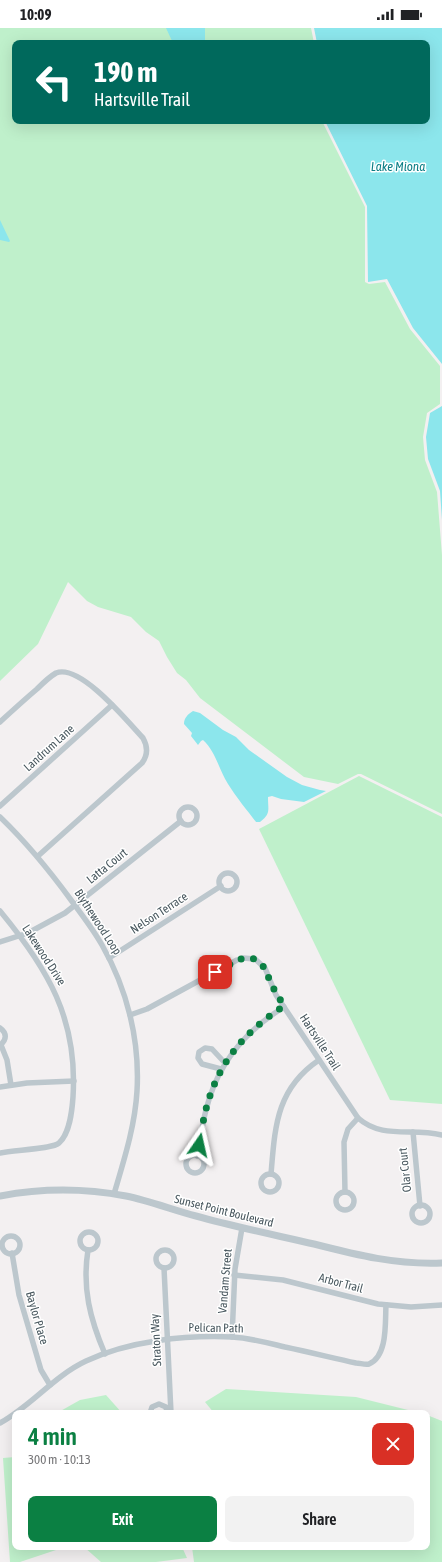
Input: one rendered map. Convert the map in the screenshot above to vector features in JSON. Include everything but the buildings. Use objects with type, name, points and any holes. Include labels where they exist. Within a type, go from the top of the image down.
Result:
[{"type":"street","points":[[0,722],[52,675],[64,671],[70,672],[83,680],[112,705],[143,738],[146,744],[147,749],[145,759],[38,856]]},
{"type":"street","name":"Landrum Lane","points":[[0,806],[112,705]]},
{"type":"street","name":"Blythewood Loop","points":[[0,817],[38,856],[102,944],[119,980],[130,1015],[137,1060],[137,1090],[132,1129],[114,1194]]},
{"type":"street","name":"Latta Court","points":[[0,942],[28,933],[55,919],[75,906],[181,821]]},
{"type":"street","name":"Nelson Terrace","points":[[109,958],[221,886]]},
{"type":"street","name":"Lakewood Drive","points":[[0,911],[19,935],[48,977],[61,1007],[66,1020],[71,1043],[74,1082],[69,1120],[65,1133],[58,1144],[47,1148],[21,1149],[0,1153]]},
{"type":"street","name":"Hartsville Trail","points":[[130,1015],[147,1009],[243,958],[255,959],[265,968],[271,984],[284,1006],[358,1118],[366,1125],[380,1131],[442,1135]]},
{"type":"street","points":[[197,1156],[206,1110],[221,1069],[241,1042],[257,1026],[284,1006]]},
{"type":"street","points":[[0,1028],[4,1032],[6,1038],[0,1045],[7,1060],[11,1085]]},
{"type":"street","points":[[221,1069],[202,1064],[198,1058],[199,1052],[205,1048],[212,1049],[225,1063]]},
{"type":"street","points":[[271,1174],[275,1133],[281,1105],[294,1082],[306,1069],[319,1060]]},
{"type":"street","points":[[0,1087],[11,1085],[74,1082]]},
{"type":"street","points":[[345,1192],[344,1142],[348,1129],[358,1118]]},
{"type":"street","name":"Olar Court","points":[[413,1132],[420,1206]]},
{"type":"street","name":"Sunset Point Boulevard","points":[[0,1196],[53,1190],[86,1190],[114,1194],[242,1228],[386,1261],[442,1263]]},
{"type":"street","name":"Vandam Street","points":[[232,1337],[234,1275],[242,1228]]},
{"type":"street","points":[[88,1250],[85,1284],[89,1310],[97,1336],[105,1354]]},
{"type":"street","name":"Baylor Place","points":[[12,1253],[19,1295],[41,1370],[50,1385]]},
{"type":"street","name":"Straton Way","points":[[164,1268],[169,1410]]},
{"type":"street","name":"Arbor Trail","points":[[234,1275],[283,1280],[378,1304],[412,1307],[442,1305]]},
{"type":"street","name":"Pelican Path","points":[[19,1410],[50,1385],[86,1361],[121,1348],[167,1339],[232,1337],[263,1342],[356,1363],[368,1364],[375,1360],[383,1349],[386,1305]]},
{"type":"street","name":"Straton Way","points":[[151,1410],[159,1404],[164,1405],[168,1410]]},
{"type":"street","name":"Pelican Path","points":[[0,1423],[12,1415]]},
{"type":"green space","points":[[0,28],[311,28],[313,40],[12,40],[12,124],[324,124],[365,207],[365,282],[369,284],[385,282],[410,329],[440,366],[440,404],[427,413],[423,437],[425,460],[437,492],[442,555],[442,814],[361,774],[338,784],[304,777],[200,698],[186,680],[177,673],[159,641],[146,632],[131,617],[98,607],[87,601],[68,582],[38,644],[0,681]]},
{"type":"green space","points":[[359,776],[442,817],[442,1104],[390,1100],[259,829]]},
{"type":"green space","points":[[226,1389],[356,1397],[408,1410],[212,1410],[205,1402]]},
{"type":"green space","points":[[106,1395],[119,1410],[62,1410],[80,1400]]},
{"type":"green space","points":[[430,1416],[442,1421],[442,1562],[194,1562],[192,1550],[430,1550]]},
{"type":"green space","points":[[12,1457],[12,1550],[56,1550],[20,1562],[10,1562],[3,1458]]},
{"type":"green space","points":[[87,1550],[183,1550],[187,1558],[156,1562],[101,1562]]},
{"type":"water","points":[[166,28],[205,28],[205,40],[172,40]]},
{"type":"water","name":"Lake Miona","points":[[314,28],[442,28],[442,364],[413,328],[387,279],[368,282],[367,206],[326,124],[430,124],[430,40],[316,40]]},
{"type":"water","points":[[0,220],[10,241],[9,242],[0,240]]},
{"type":"water","points":[[442,406],[442,520],[440,491],[428,459],[426,437],[430,413]]},
{"type":"water","points":[[193,711],[200,713],[223,730],[236,737],[249,750],[287,777],[302,785],[326,791],[304,802],[281,799],[272,796],[268,797],[267,814],[260,822],[256,822],[228,784],[211,750],[203,740],[198,745],[191,736],[192,733],[184,724],[189,713]]},
{"type":"route","points":[[199,1145],[206,1110],[221,1069],[241,1042],[257,1026],[284,1006],[276,995],[265,968],[255,959],[243,958],[215,972]]}]
